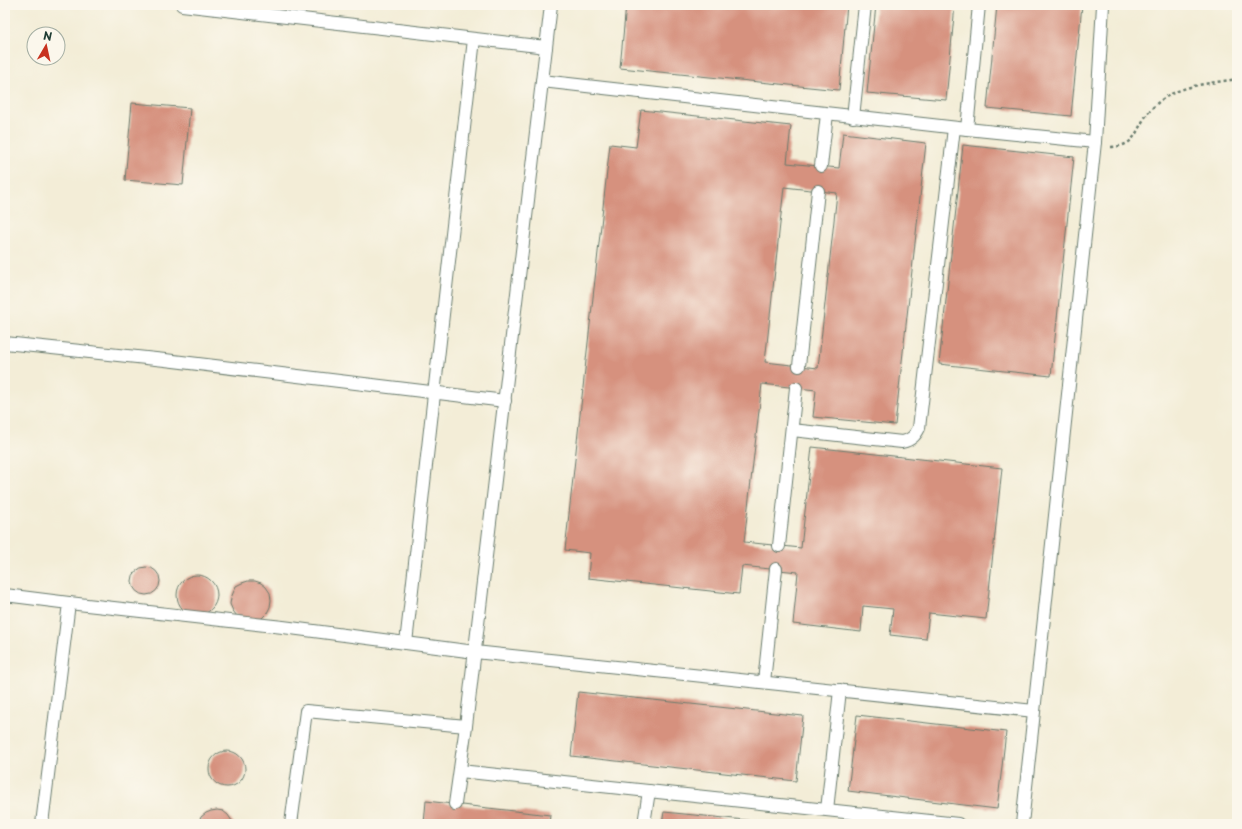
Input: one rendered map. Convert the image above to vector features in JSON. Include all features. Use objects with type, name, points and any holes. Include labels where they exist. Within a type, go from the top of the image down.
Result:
[{"type":"lane","points":[[182,5],[546,47]]},
{"type":"lane","points":[[456,804],[551,5]]},
{"type":"lane","points":[[853,117],[865,5]]},
{"type":"lane","points":[[967,129],[979,5]]},
{"type":"lane","points":[[1022,824],[1095,142],[1104,5]]},
{"type":"lane","points":[[406,643],[474,39]]},
{"type":"lane","points":[[542,82],[954,128],[1095,142]]},
{"type":"lane","points":[[821,166],[827,114]]},
{"type":"lane","points":[[792,430],[897,442],[907,440],[916,433],[919,428],[954,128]]},
{"type":"lane","points":[[799,366],[818,191]]},
{"type":"lane","points":[[5,344],[165,360],[505,401]]},
{"type":"lane","points":[[779,546],[796,388]]},
{"type":"lane","points":[[764,682],[776,569]]},
{"type":"lane","points":[[5,595],[283,627],[475,652],[1034,711]]},
{"type":"lane","points":[[42,824],[69,602]]},
{"type":"lane","points":[[828,810],[840,690]]},
{"type":"lane","points":[[291,824],[306,711],[466,726]]},
{"type":"lane","points":[[460,771],[958,824]]},
{"type":"lane","points":[[644,824],[649,791]]},
{"type":"path","points":[[1095,142],[1109,147],[1123,145],[1129,142],[1138,132],[1144,119],[1153,108],[1173,93],[1184,88],[1237,79]]},
{"type":"building","points":[[626,5],[847,5],[839,90],[620,68]]},
{"type":"building","points":[[876,5],[955,5],[946,100],[867,93]]},
{"type":"building","points":[[997,5],[1082,5],[1071,116],[987,108]]},
{"type":"building","points":[[132,103],[190,108],[183,185],[125,180]]},
{"type":"building","points":[[641,110],[791,126],[787,163],[839,168],[843,133],[926,143],[895,425],[813,417],[816,390],[762,384],[744,542],[801,548],[812,447],[1002,468],[986,619],[929,613],[926,639],[890,635],[893,609],[863,606],[861,632],[793,624],[798,572],[742,566],[739,594],[588,578],[590,553],[565,550],[610,144],[636,147]],"holes":[[[784,187],[837,193],[818,368],[765,362]]]},
{"type":"building","points":[[963,145],[1074,157],[1051,376],[939,364]]},
{"type":"building","points":[[146,567],[156,571],[160,581],[156,591],[146,595],[136,591],[132,581],[136,571]]},
{"type":"building","points":[[193,575],[201,575],[208,578],[214,584],[217,595],[214,606],[208,612],[201,615],[193,615],[186,612],[180,606],[177,599],[177,591],[180,584],[186,578]]},
{"type":"building","points":[[248,581],[261,583],[270,593],[270,607],[267,613],[256,621],[237,616],[230,604],[236,586]]},
{"type":"building","points":[[578,692],[803,716],[796,781],[571,756]]},
{"type":"building","points":[[857,715],[1006,732],[997,809],[848,791]]},
{"type":"building","points":[[231,751],[240,756],[244,762],[244,776],[240,782],[231,787],[223,787],[214,782],[210,776],[209,765],[214,756],[220,752]]},
{"type":"building","points":[[426,801],[550,815],[549,824],[424,824]]},
{"type":"building","points":[[217,810],[223,811],[228,815],[234,824],[198,824],[201,817],[206,813]]},
{"type":"building","points":[[664,812],[775,823],[775,824],[662,824]]}]
